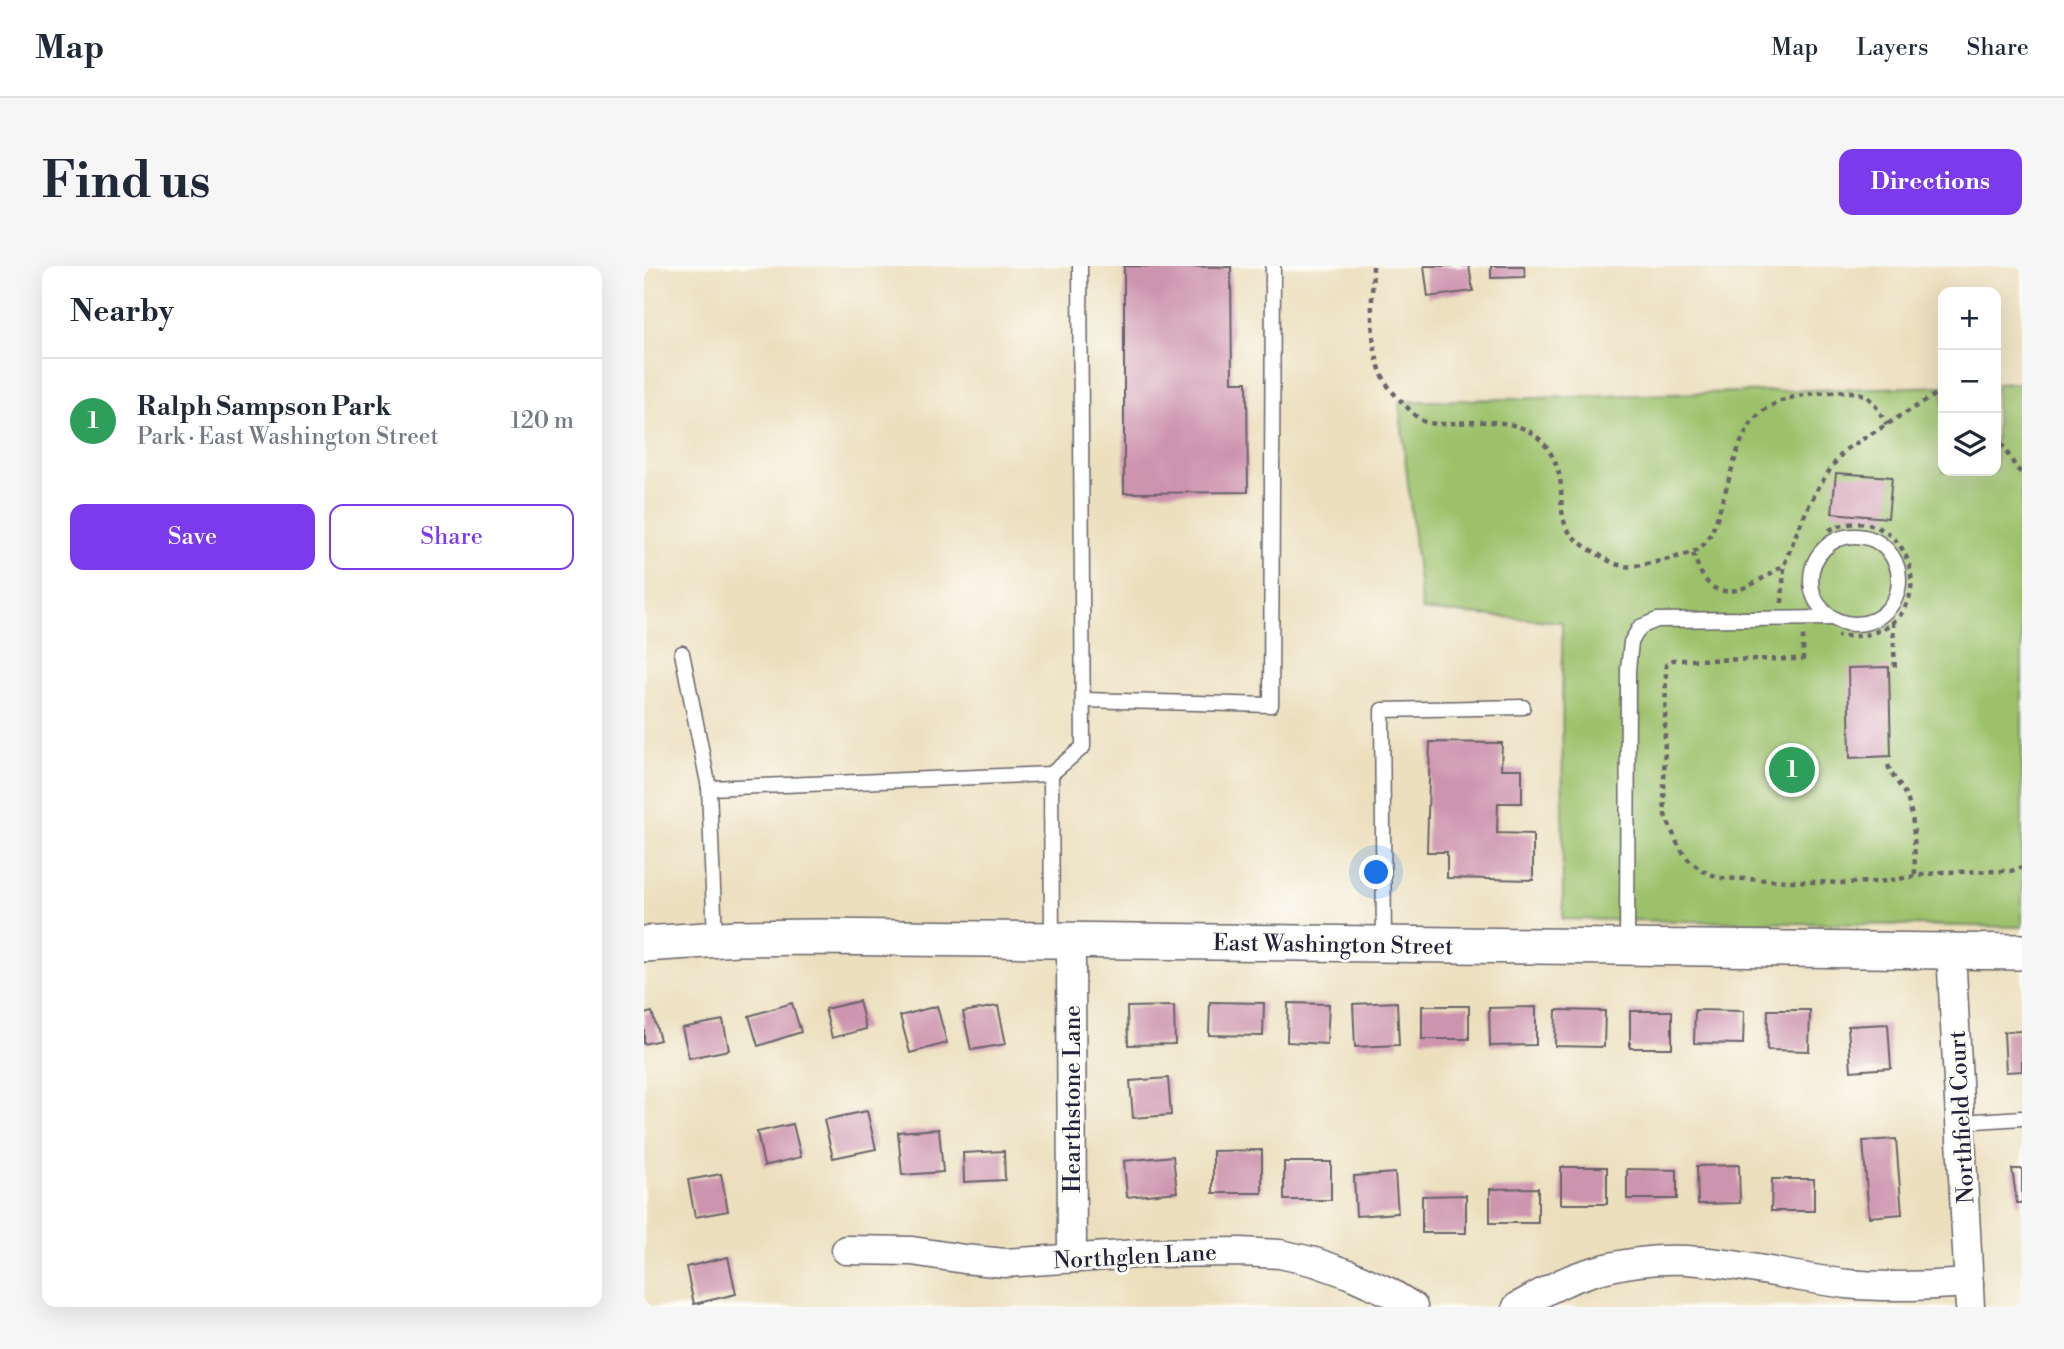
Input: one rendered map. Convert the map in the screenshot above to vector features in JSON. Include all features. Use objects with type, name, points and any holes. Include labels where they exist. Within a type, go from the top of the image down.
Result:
[{"type":"street","name":"East Washington Street","points":[[644,944],[715,939],[817,937],[2022,952]]},
{"type":"street","name":"Hearthstone Lane","points":[[1062,941],[1072,1258]]},
{"type":"street","name":"Northfield Court","points":[[1517,1307],[1548,1289],[1577,1277],[1622,1265],[1661,1260],[1691,1260],[1850,1284],[1922,1286],[1970,1295],[1951,951]]},
{"type":"street","name":"Northglen Lane","points":[[846,1250],[912,1251],[1005,1263],[1194,1252],[1280,1254],[1349,1274],[1389,1292],[1413,1307]]},
{"type":"lane","points":[[709,788],[1051,774],[1083,747],[1080,266]]},
{"type":"lane","points":[[1083,700],[1271,705],[1273,266]]},
{"type":"lane","points":[[1627,947],[1628,670],[1632,642],[1640,627],[1657,620],[1832,618],[1845,624],[1859,625],[1872,621],[1884,614],[1893,603],[1898,590],[1896,563],[1878,542],[1863,537],[1848,537],[1833,542],[1822,551],[1814,564],[1811,580],[1813,595],[1821,608],[1832,618]]},
{"type":"lane","points":[[682,653],[709,788],[715,939]]},
{"type":"lane","points":[[1384,944],[1382,710],[1523,707]]},
{"type":"lane","points":[[1051,774],[1062,941]]},
{"type":"lane","points":[[1961,1122],[2022,1118]]},
{"type":"path","points":[[1373,266],[1374,348],[1390,389],[1423,422],[1500,422],[1518,426],[1532,434],[1547,447],[1556,464],[1564,524],[1571,535],[1581,544],[1621,566],[1629,567],[1693,553],[1701,547],[1717,519],[1744,434],[1755,417],[1767,407],[1803,395],[1847,391],[1865,395],[1874,402],[1887,425]]},
{"type":"path","points":[[1782,607],[1784,565],[1808,504],[1836,461],[1845,450],[1938,393]]},
{"type":"path","points":[[2001,443],[2022,473]]},
{"type":"path","points":[[1828,636],[1870,634],[1893,622],[1905,608],[1912,583],[1910,565],[1904,549],[1892,535],[1871,525],[1853,522],[1829,530]]},
{"type":"path","points":[[1693,553],[1708,583],[1725,592],[1741,589],[1784,565]]},
{"type":"path","points":[[1893,622],[1895,672]]},
{"type":"path","points":[[1815,636],[1804,636],[1803,659],[1668,662],[1665,815],[1679,847],[1690,862],[1720,878],[1841,883],[1879,882],[1942,872],[2011,871],[2022,867]]},
{"type":"path","points":[[1888,765],[1910,806],[1915,875]]},
{"type":"green space","points":[[2022,383],[2022,927],[1563,919],[1562,622],[1422,610],[1399,402],[1938,386],[1938,476],[2001,476],[2001,384]]},
{"type":"building","points":[[1124,266],[1231,267],[1232,382],[1247,382],[1248,492],[1124,493]]},
{"type":"building","points":[[1424,266],[1469,266],[1473,291],[1428,297]]},
{"type":"building","points":[[1491,266],[1524,266],[1525,277],[1491,278]]},
{"type":"building","points":[[1836,473],[1892,477],[1888,518],[1832,513]]},
{"type":"building","points":[[1889,667],[1891,756],[1850,758],[1848,668]]},
{"type":"building","points":[[1430,742],[1502,743],[1501,769],[1522,769],[1522,803],[1498,803],[1497,833],[1533,834],[1533,880],[1447,878],[1447,852],[1427,852]]},
{"type":"building","points":[[859,1001],[866,1029],[832,1038],[825,1009]]},
{"type":"building","points":[[1210,1002],[1264,1003],[1263,1036],[1209,1035]]},
{"type":"building","points":[[1397,1002],[1399,1045],[1355,1047],[1353,1004]]},
{"type":"building","points":[[792,1003],[801,1032],[758,1046],[749,1016]]},
{"type":"building","points":[[1288,1003],[1329,1004],[1327,1044],[1287,1042]]},
{"type":"building","points":[[937,1006],[947,1043],[910,1053],[900,1016]]},
{"type":"building","points":[[998,1006],[1006,1044],[971,1050],[963,1012]]},
{"type":"building","points":[[1174,1006],[1175,1044],[1128,1045],[1127,1007]]},
{"type":"building","points":[[1422,1006],[1469,1006],[1469,1039],[1422,1039]]},
{"type":"building","points":[[1536,1007],[1536,1045],[1490,1046],[1489,1008]]},
{"type":"building","points":[[1556,1010],[1605,1011],[1604,1047],[1555,1046]]},
{"type":"building","points":[[1695,1010],[1744,1011],[1743,1044],[1694,1043]]},
{"type":"building","points":[[1768,1010],[1810,1010],[1809,1051],[1767,1050]]},
{"type":"building","points":[[1630,1011],[1672,1011],[1672,1048],[1630,1048]]},
{"type":"building","points":[[652,1012],[660,1040],[644,1044],[644,1014]]},
{"type":"building","points":[[723,1020],[729,1050],[689,1058],[682,1028]]},
{"type":"building","points":[[1888,1024],[1891,1068],[1851,1071],[1848,1026]]},
{"type":"building","points":[[2022,1031],[2022,1071],[2006,1072],[2004,1032]]},
{"type":"building","points":[[1168,1078],[1171,1115],[1133,1118],[1130,1081]]},
{"type":"building","points":[[867,1111],[876,1149],[833,1158],[824,1120]]},
{"type":"building","points":[[793,1124],[801,1157],[764,1166],[757,1132]]},
{"type":"building","points":[[939,1129],[943,1172],[902,1175],[898,1132]]},
{"type":"building","points":[[1896,1139],[1902,1214],[1869,1217],[1863,1141]]},
{"type":"building","points":[[1262,1150],[1262,1193],[1213,1193],[1213,1151]]},
{"type":"building","points":[[1004,1151],[1005,1180],[964,1182],[963,1153]]},
{"type":"building","points":[[1173,1156],[1177,1192],[1127,1197],[1124,1161]]},
{"type":"building","points":[[1284,1162],[1331,1162],[1331,1200],[1284,1200]]},
{"type":"building","points":[[1739,1165],[1740,1203],[1698,1204],[1697,1166]]},
{"type":"building","points":[[1561,1167],[1607,1167],[1607,1204],[1561,1204]]},
{"type":"building","points":[[1627,1169],[1677,1170],[1677,1199],[1627,1199]]},
{"type":"building","points":[[2012,1169],[2022,1169],[2022,1203],[2017,1203]]},
{"type":"building","points":[[1395,1173],[1398,1213],[1356,1216],[1354,1176]]},
{"type":"building","points":[[721,1174],[728,1211],[695,1217],[688,1180]]},
{"type":"building","points":[[1772,1179],[1814,1179],[1814,1211],[1771,1211]]},
{"type":"building","points":[[1538,1188],[1538,1223],[1490,1223],[1490,1189]]},
{"type":"building","points":[[1466,1195],[1466,1233],[1422,1233],[1422,1196]]},
{"type":"building","points":[[728,1257],[736,1294],[694,1304],[686,1267]]},
{"type":"place","name":"Ralph Sampson Park","points":[[1792,770]]}]
